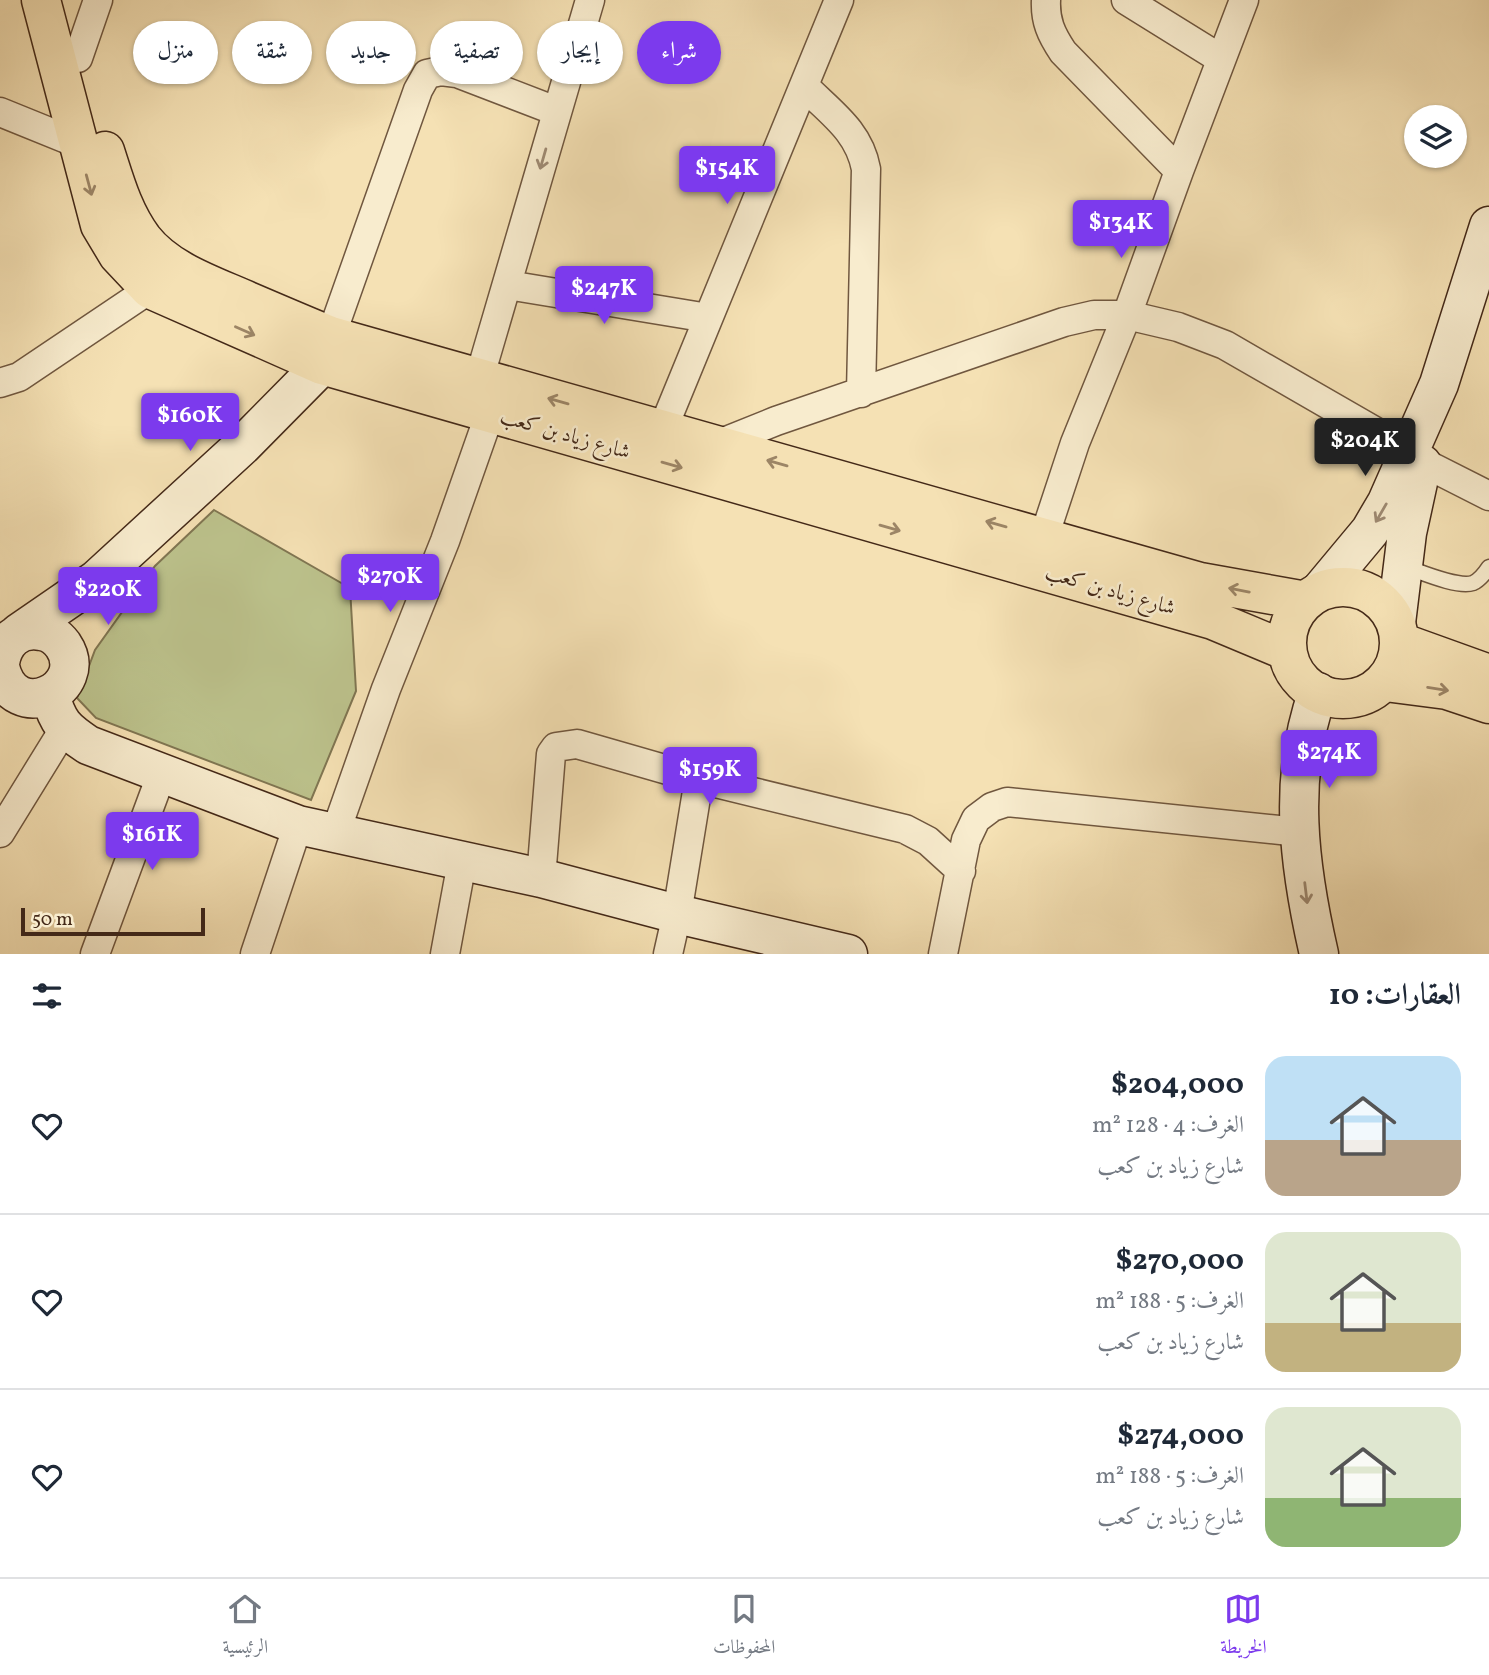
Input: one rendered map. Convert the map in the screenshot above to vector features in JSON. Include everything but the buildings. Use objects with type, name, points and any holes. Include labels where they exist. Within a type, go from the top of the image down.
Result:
[{"type":"highway","name":"شارع زياد بن كعب","points":[[41,0],[100,225],[118,255],[150,289],[311,344],[1213,620],[1287,651]]},
{"type":"highway","name":"شارع زياد بن كعب","points":[[63,0],[122,202],[145,242],[162,258],[184,272],[311,344]]},
{"type":"highway","name":"شارع زياد بن كعب","points":[[485,396],[662,431],[1200,582],[1313,596]]},
{"type":"highway","points":[[1346,587],[1367,592],[1385,605],[1398,633],[1396,663],[1385,682],[1377,689],[1354,699],[1329,697],[1307,686],[1292,666],[1287,651],[1288,633],[1294,615],[1313,596],[1346,587]]},
{"type":"highway","points":[[1398,633],[1489,674]]},
{"type":"highway","points":[[1385,682],[1447,691],[1489,704]]},
{"type":"street","points":[[78,58],[98,0]]},
{"type":"street","points":[[336,831],[386,689],[445,541],[485,396],[508,285],[590,0]]},
{"type":"street","points":[[662,431],[839,0]]},
{"type":"street","points":[[1046,0],[1045,16],[1052,36],[1063,52],[1178,171]]},
{"type":"street","points":[[1126,0],[1222,59]]},
{"type":"street","points":[[1044,537],[1076,443],[1127,315],[1178,171],[1244,0]]},
{"type":"street","points":[[4,654],[96,580],[242,446],[311,344],[418,90],[427,75],[441,71],[457,73],[556,111]]},
{"type":"street","points":[[804,86],[854,137],[863,155],[866,169],[861,393]]},
{"type":"street","points":[[0,112],[79,144]]},
{"type":"street","points":[[1398,633],[1402,566],[1416,457],[1489,226]]},
{"type":"street","points":[[508,285],[708,318]]},
{"type":"street","points":[[0,383],[19,377],[150,289]]},
{"type":"street","points":[[714,446],[776,421],[1064,322],[1094,315],[1127,315],[1178,327],[1225,345],[1416,457],[1489,496]]},
{"type":"street","points":[[1313,596],[1370,531],[1416,457]]},
{"type":"street","points":[[65,648],[96,580]]},
{"type":"street","points":[[32,629],[46,631],[57,638],[65,648],[69,662],[67,675],[61,687],[50,695],[37,699],[23,697],[11,690],[3,679],[4,654],[32,629]]},
{"type":"street","points":[[1318,692],[1309,717],[1299,768],[1299,832],[1307,902],[1319,954]]},
{"type":"street","points":[[50,695],[55,713],[64,729],[88,744],[298,825],[541,877],[677,914],[848,954]]},
{"type":"street","points":[[0,833],[64,729]]},
{"type":"street","points":[[541,877],[551,754],[556,747],[577,744],[699,779],[905,829],[928,841],[961,871]]},
{"type":"street","points":[[95,954],[162,773]]},
{"type":"street","points":[[668,954],[699,779]]},
{"type":"street","points":[[943,954],[967,840],[976,819],[992,807],[1007,802],[1299,832]]},
{"type":"street","points":[[255,954],[298,825]]},
{"type":"street","points":[[444,954],[462,862]]},
{"type":"lane","points":[[1402,566],[1461,584],[1473,583],[1489,567]]},
{"type":"green space","points":[[214,510],[350,588],[356,691],[311,800],[96,718],[77,698],[95,650],[155,566]]}]
